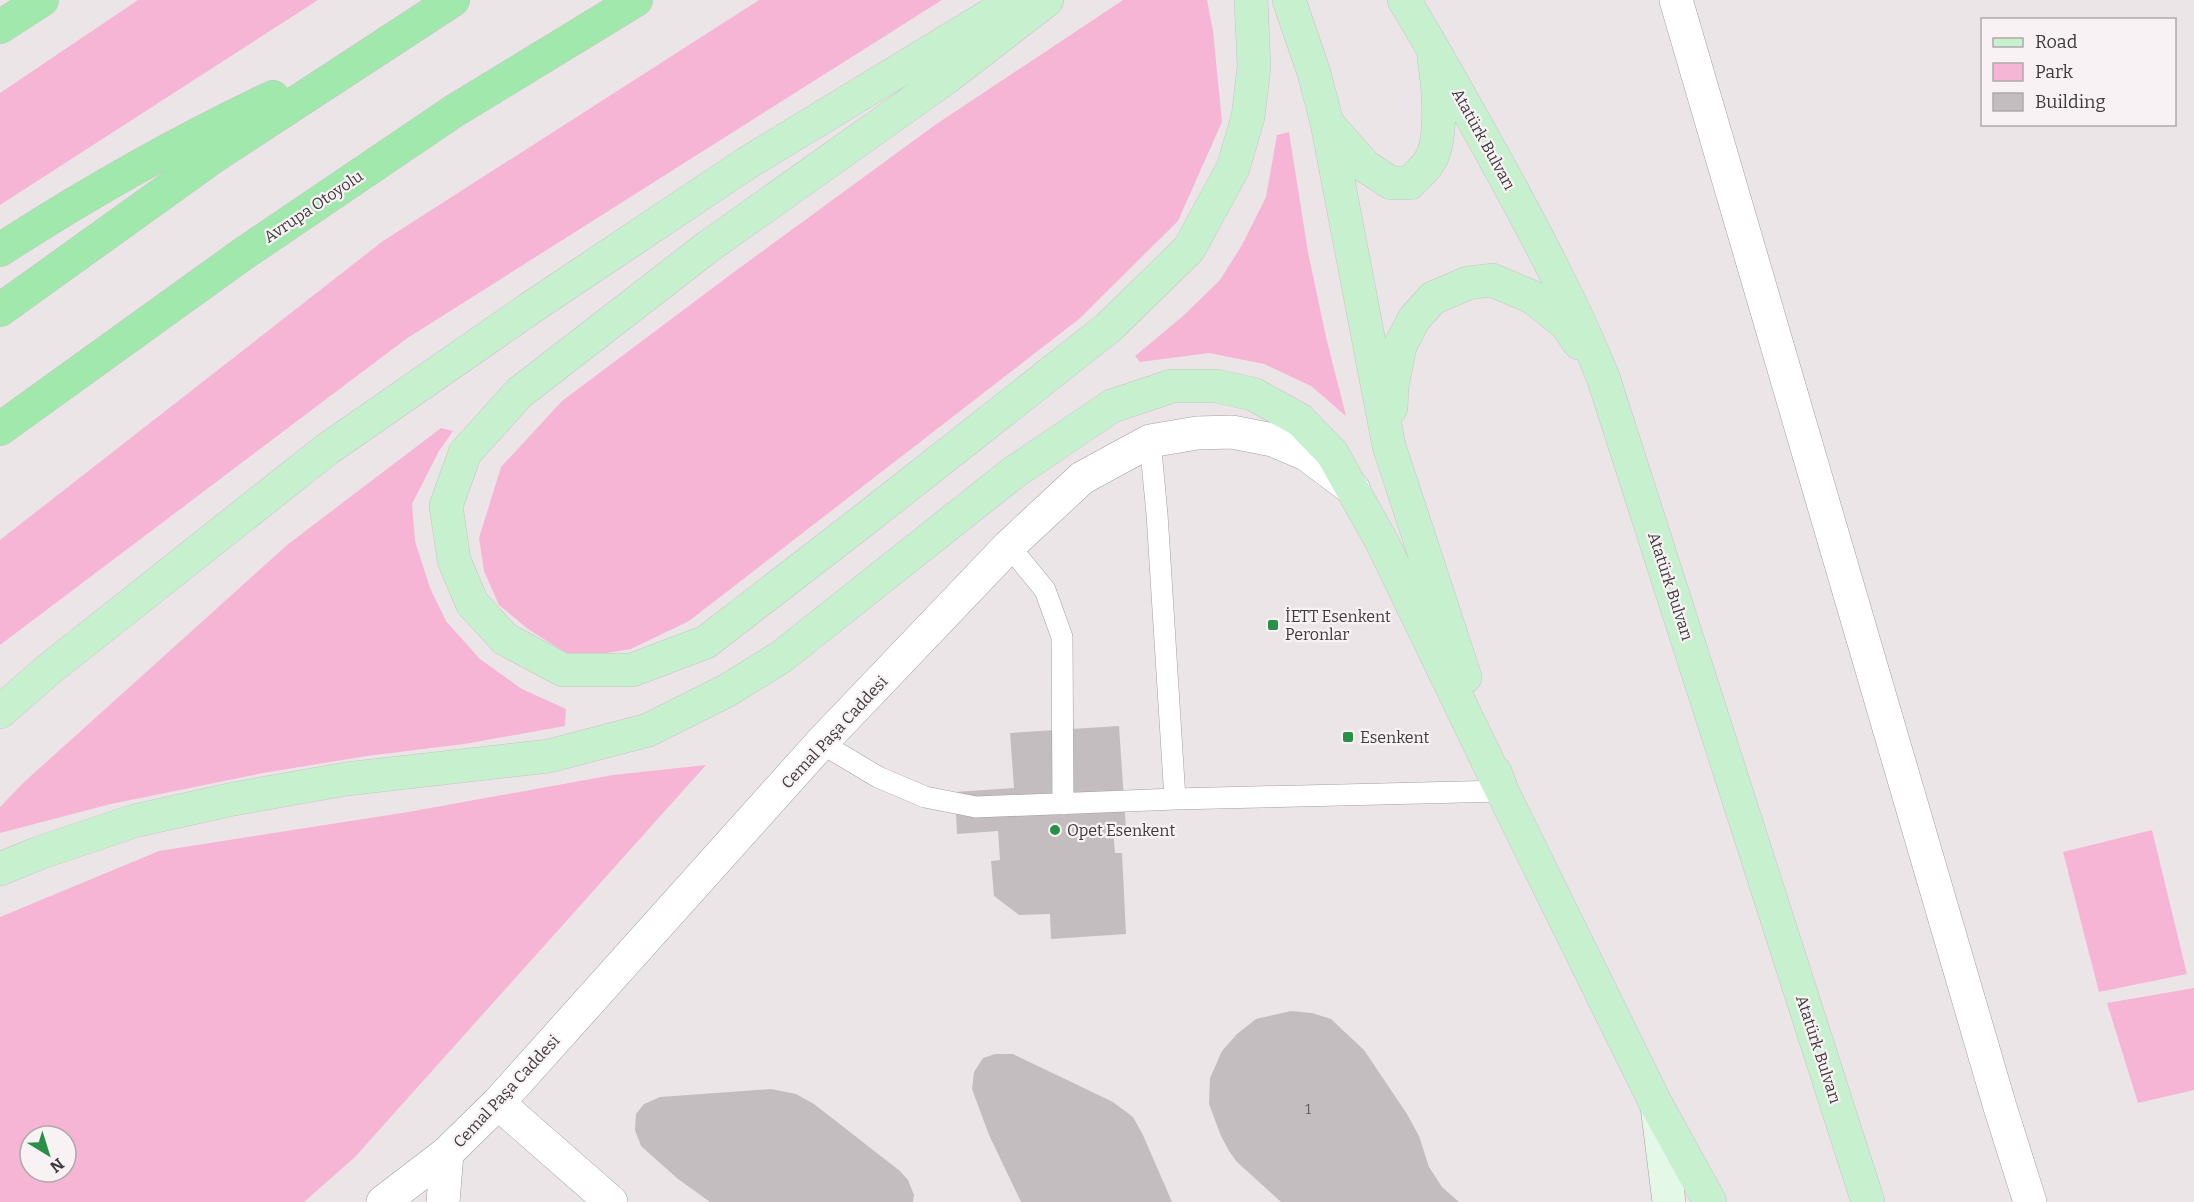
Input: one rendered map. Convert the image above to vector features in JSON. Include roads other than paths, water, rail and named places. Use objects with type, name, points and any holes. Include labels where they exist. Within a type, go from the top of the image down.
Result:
[{"type":"highway","points":[[0,27],[42,0]]},
{"type":"highway","points":[[0,310],[216,155],[453,0]]},
{"type":"highway","name":"Avrupa Otoyolu","points":[[0,429],[281,228],[454,111],[636,0]]},
{"type":"highway","points":[[0,250],[61,211],[202,130],[378,48]]},
{"type":"main road","points":[[0,712],[58,663],[345,436],[747,163],[1014,0]]},
{"type":"main road","points":[[1047,0],[946,78],[709,246],[519,393],[465,453],[446,506],[454,560],[472,603],[505,639],[563,670],[632,670],[706,642],[1108,328],[1189,249],[1233,168],[1248,117],[1254,67],[1251,0]]},
{"type":"main road","points":[[1289,0],[1314,73],[1327,123],[1389,446],[1502,792]]},
{"type":"main road","name":"Atatürk Bulvarı","points":[[1404,0],[1432,45],[1539,237],[1581,323],[1604,377],[1868,1202]]},
{"type":"main road","points":[[1327,123],[1365,166],[1391,183],[1410,183],[1430,161],[1438,131],[1438,82],[1432,45]]},
{"type":"main road","points":[[1389,446],[1392,386],[1400,346],[1414,319],[1432,298],[1468,283],[1492,280],[1532,297],[1566,324],[1604,377]]},
{"type":"main road","points":[[0,869],[39,853],[134,821],[233,799],[346,779],[549,756],[648,730],[726,691],[781,657],[1012,473],[1112,406],[1172,386],[1216,386],[1252,393],[1300,420],[1332,453],[1354,490],[1382,542],[1656,1104],[1710,1202]]},
{"type":"main road","points":[[1656,1104],[1669,1202]]},
{"type":"street","points":[[1676,0],[2000,1107],[2030,1202]]},
{"type":"street","name":"Cemal Paşa Caddesi","points":[[383,1202],[447,1153],[498,1103],[822,743],[1009,546],[1082,478],[1150,441],[1197,433],[1232,432],[1273,440],[1306,454],[1354,490]]},
{"type":"street","points":[[498,1103],[611,1202]]},
{"type":"street","points":[[442,1202],[447,1153]]},
{"type":"lane","points":[[1150,441],[1157,514],[1175,799]]},
{"type":"lane","points":[[1009,546],[1045,590],[1062,637],[1063,804]]},
{"type":"lane","points":[[822,743],[878,777],[925,797],[976,807],[1175,799],[1502,792]]},
{"type":"place","name":"İETT Esenkent Peronlar","points":[[1273,625]]},
{"type":"place","name":"Esenkent","points":[[1348,737]]},
{"type":"place","name":"Opet Esenkent","points":[[1055,830]]}]
